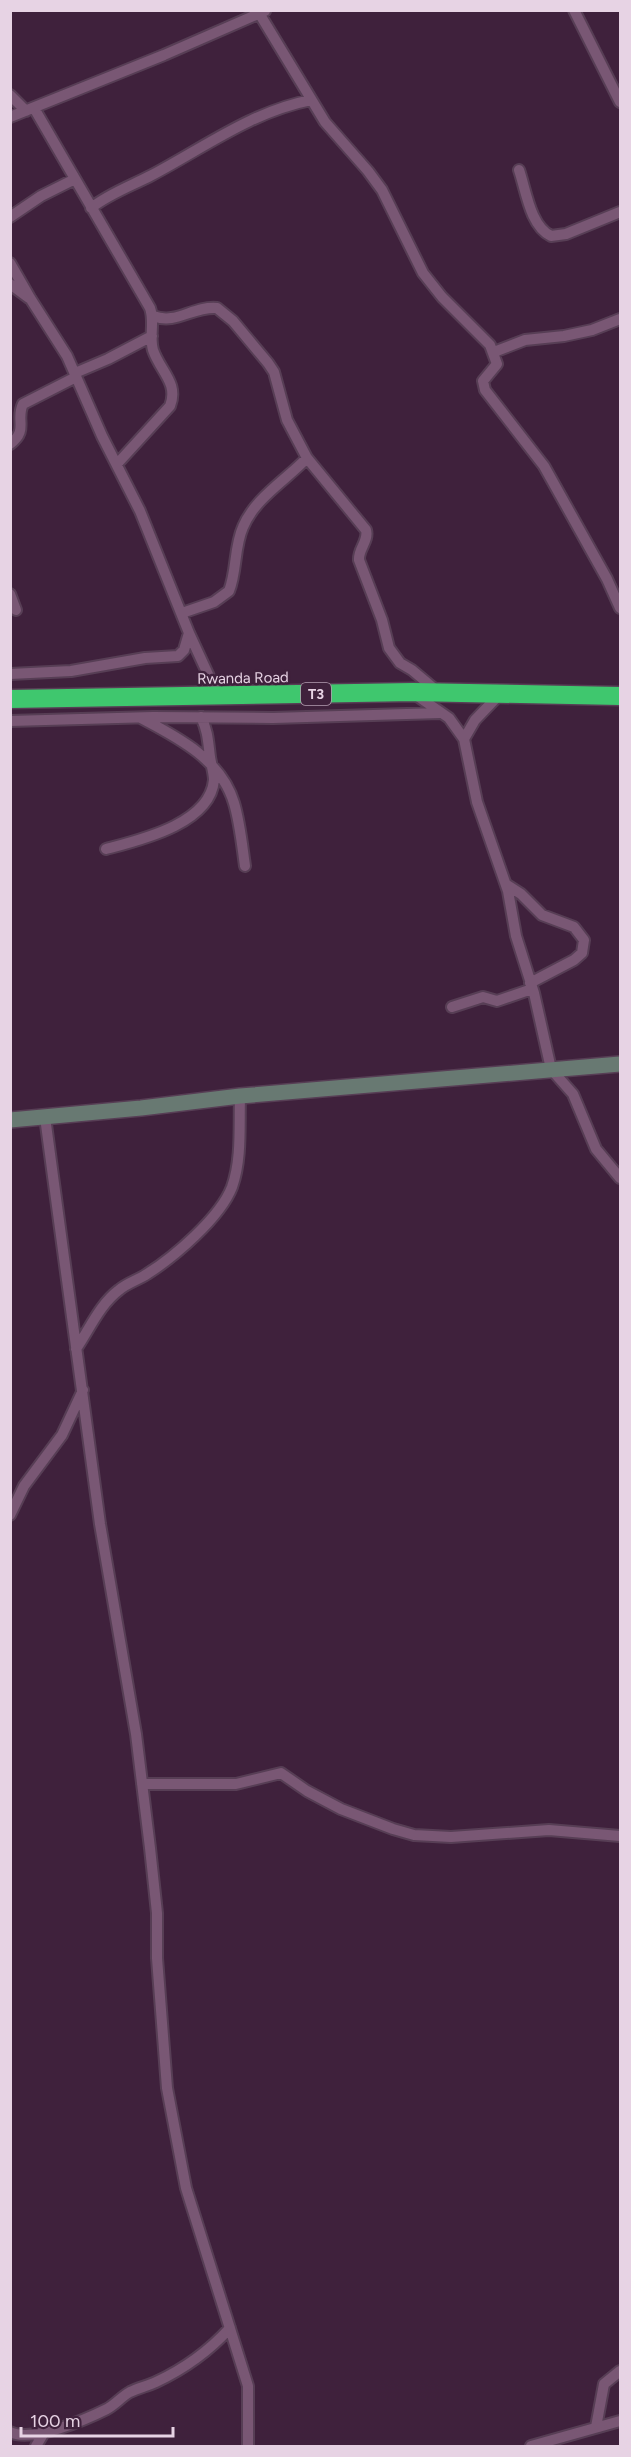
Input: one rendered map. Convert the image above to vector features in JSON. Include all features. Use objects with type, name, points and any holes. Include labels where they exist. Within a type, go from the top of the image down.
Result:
[{"type":"highway","name":"Rwanda Road","points":[[10,699],[412,692],[621,696]]},
{"type":"street","points":[[574,10],[621,102]]},
{"type":"street","points":[[10,117],[263,12],[311,100],[336,136],[382,190],[423,273],[441,297],[490,345],[497,364],[483,381],[485,390],[544,466],[621,608]]},
{"type":"street","points":[[10,95],[30,110],[75,179],[122,256],[153,316],[153,350],[173,387],[174,397],[170,406],[117,464]]},
{"type":"street","points":[[91,208],[114,192],[152,175],[229,130],[275,110],[311,100]]},
{"type":"street","points":[[519,170],[535,220],[539,228],[551,236],[566,234],[621,212]]},
{"type":"street","points":[[10,217],[41,196],[75,179]]},
{"type":"street","points":[[10,262],[61,346],[75,375],[102,436],[140,511],[189,633],[218,696]]},
{"type":"street","points":[[10,284],[30,298]]},
{"type":"street","points":[[153,316],[168,320],[208,307],[224,312],[274,372],[287,420],[306,458],[366,530],[367,536],[359,552],[359,560],[382,620],[389,648],[400,663],[440,693]]},
{"type":"street","points":[[494,352],[525,340],[564,336],[592,330],[621,319]]},
{"type":"street","points":[[10,444],[22,430],[20,413],[23,404],[152,336]]},
{"type":"street","points":[[182,613],[214,602],[229,591],[239,539],[250,513],[306,458]]},
{"type":"street","points":[[10,594],[16,610]]},
{"type":"street","points":[[10,674],[71,671],[145,658],[178,656],[184,650],[189,633]]},
{"type":"street","points":[[412,692],[455,724],[464,739],[477,802],[507,885],[516,936],[531,986],[550,1069],[573,1094],[596,1149],[621,1178]]},
{"type":"street","points":[[464,739],[475,720],[500,694]]},
{"type":"street","points":[[10,721],[201,717],[273,718],[440,713]]},
{"type":"street","points":[[106,849],[170,829],[193,815],[207,798],[214,781],[207,730],[201,717]]},
{"type":"street","points":[[140,718],[175,736],[195,750],[223,779],[233,800],[239,823],[245,866]]},
{"type":"street","points":[[452,1008],[483,998],[497,1001],[531,986],[582,953],[584,940],[574,927],[542,915],[521,894],[507,885]]},
{"type":"street","points":[[10,1120],[240,1096],[621,1064]]},
{"type":"street","points":[[76,1349],[109,1299],[119,1289],[147,1274],[181,1248],[222,1205],[232,1186],[237,1165],[240,1096]]},
{"type":"street","points":[[45,1117],[76,1349],[84,1390],[100,1524],[129,1688],[142,1784],[157,1913],[166,2088],[186,2188],[249,2394],[250,2444]]},
{"type":"street","points":[[10,1515],[29,1479],[62,1435],[84,1390]]},
{"type":"street","points":[[142,1784],[236,1784],[281,1773],[330,1804],[414,1835],[451,1837],[549,1830],[621,1836]]},
{"type":"street","points":[[10,2432],[26,2435],[45,2431],[80,2421],[108,2408],[132,2391],[156,2382],[195,2360],[213,2346],[230,2328]]},
{"type":"street","points":[[596,2427],[603,2384],[621,2371]]},
{"type":"street","points":[[531,2446],[621,2421]]},
{"type":"street","points":[[36,2446],[45,2431]]}]
